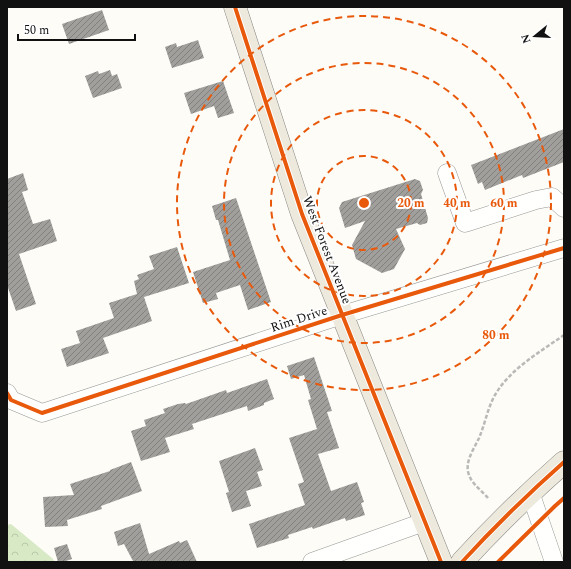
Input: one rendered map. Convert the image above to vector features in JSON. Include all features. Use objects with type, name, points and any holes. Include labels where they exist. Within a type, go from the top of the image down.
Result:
[{"type":"main road","name":"West Forest Avenue","points":[[235,7],[302,214],[441,562]]},
{"type":"main road","points":[[462,562],[530,492],[564,462]]},
{"type":"street","points":[[447,173],[465,223],[536,200],[552,197],[564,208]]},
{"type":"street","name":"Rim Drive","points":[[7,393],[11,400],[42,413],[342,315],[564,248]]},
{"type":"street","points":[[530,492],[554,562]]},
{"type":"street","points":[[312,562],[424,522]]},
{"type":"path","points":[[488,498],[474,484],[469,476],[468,461],[495,396],[504,383],[517,370],[564,335]]},
{"type":"green space","points":[[11,524],[55,562],[7,562],[7,525]]},
{"type":"building","points":[[102,10],[109,30],[69,44],[62,24]]},
{"type":"building","points":[[198,40],[204,58],[172,68],[165,47],[176,43],[177,47]]},
{"type":"building","points":[[110,70],[112,76],[117,74],[122,88],[93,98],[85,76],[98,71],[99,74]]},
{"type":"building","points":[[223,81],[234,113],[218,118],[214,106],[191,114],[184,93]]},
{"type":"building","points":[[564,129],[564,162],[523,178],[522,175],[485,190],[482,182],[478,184],[471,165]]},
{"type":"building","points":[[23,173],[28,190],[22,192],[33,224],[50,219],[57,241],[19,254],[36,304],[16,311],[7,285],[7,179]]},
{"type":"building","points":[[415,179],[420,181],[423,190],[421,194],[428,218],[427,223],[420,225],[417,223],[396,229],[405,249],[394,269],[382,273],[356,259],[352,245],[365,221],[345,228],[339,208],[342,202]]},
{"type":"building","points":[[236,198],[271,302],[248,310],[240,285],[216,293],[218,299],[203,303],[193,272],[230,260],[218,220],[216,220],[212,206]]},
{"type":"building","points":[[177,247],[189,283],[144,297],[152,321],[103,338],[109,353],[67,367],[61,349],[80,343],[76,331],[114,318],[109,303],[137,294],[134,281],[139,279],[137,275],[154,269],[149,256]]},
{"type":"building","points":[[314,357],[332,411],[327,412],[339,448],[318,454],[331,491],[357,482],[364,502],[361,503],[365,515],[346,521],[345,518],[313,529],[312,527],[288,535],[289,538],[257,548],[249,524],[305,505],[298,484],[304,482],[289,438],[317,429],[308,400],[311,399],[304,375],[291,379],[287,366]]},
{"type":"building","points":[[267,379],[274,399],[264,403],[264,405],[248,411],[247,406],[192,424],[194,429],[165,438],[170,452],[141,461],[131,431],[146,426],[144,420],[165,413],[163,409],[178,404],[186,404],[226,390],[227,393]]},
{"type":"building","points":[[255,448],[263,470],[257,472],[262,486],[246,491],[251,506],[232,512],[226,493],[229,492],[219,461]]},
{"type":"building","points":[[131,462],[142,491],[101,506],[102,509],[67,520],[68,526],[45,527],[43,497],[74,495],[70,484],[110,471]]},
{"type":"building","points":[[140,523],[149,554],[179,541],[180,543],[187,540],[197,562],[132,562],[133,561],[124,544],[118,546],[114,532]]},
{"type":"building","points":[[67,544],[72,559],[58,562],[54,548]]},
{"type":"cycle path","points":[[235,7],[302,214],[441,562]]},
{"type":"cycle path","points":[[7,393],[11,400],[42,413],[342,315],[564,248]]},
{"type":"cycle path","points":[[462,562],[486,536],[564,462]]},
{"type":"cycle path","points":[[498,562],[564,498]]}]
